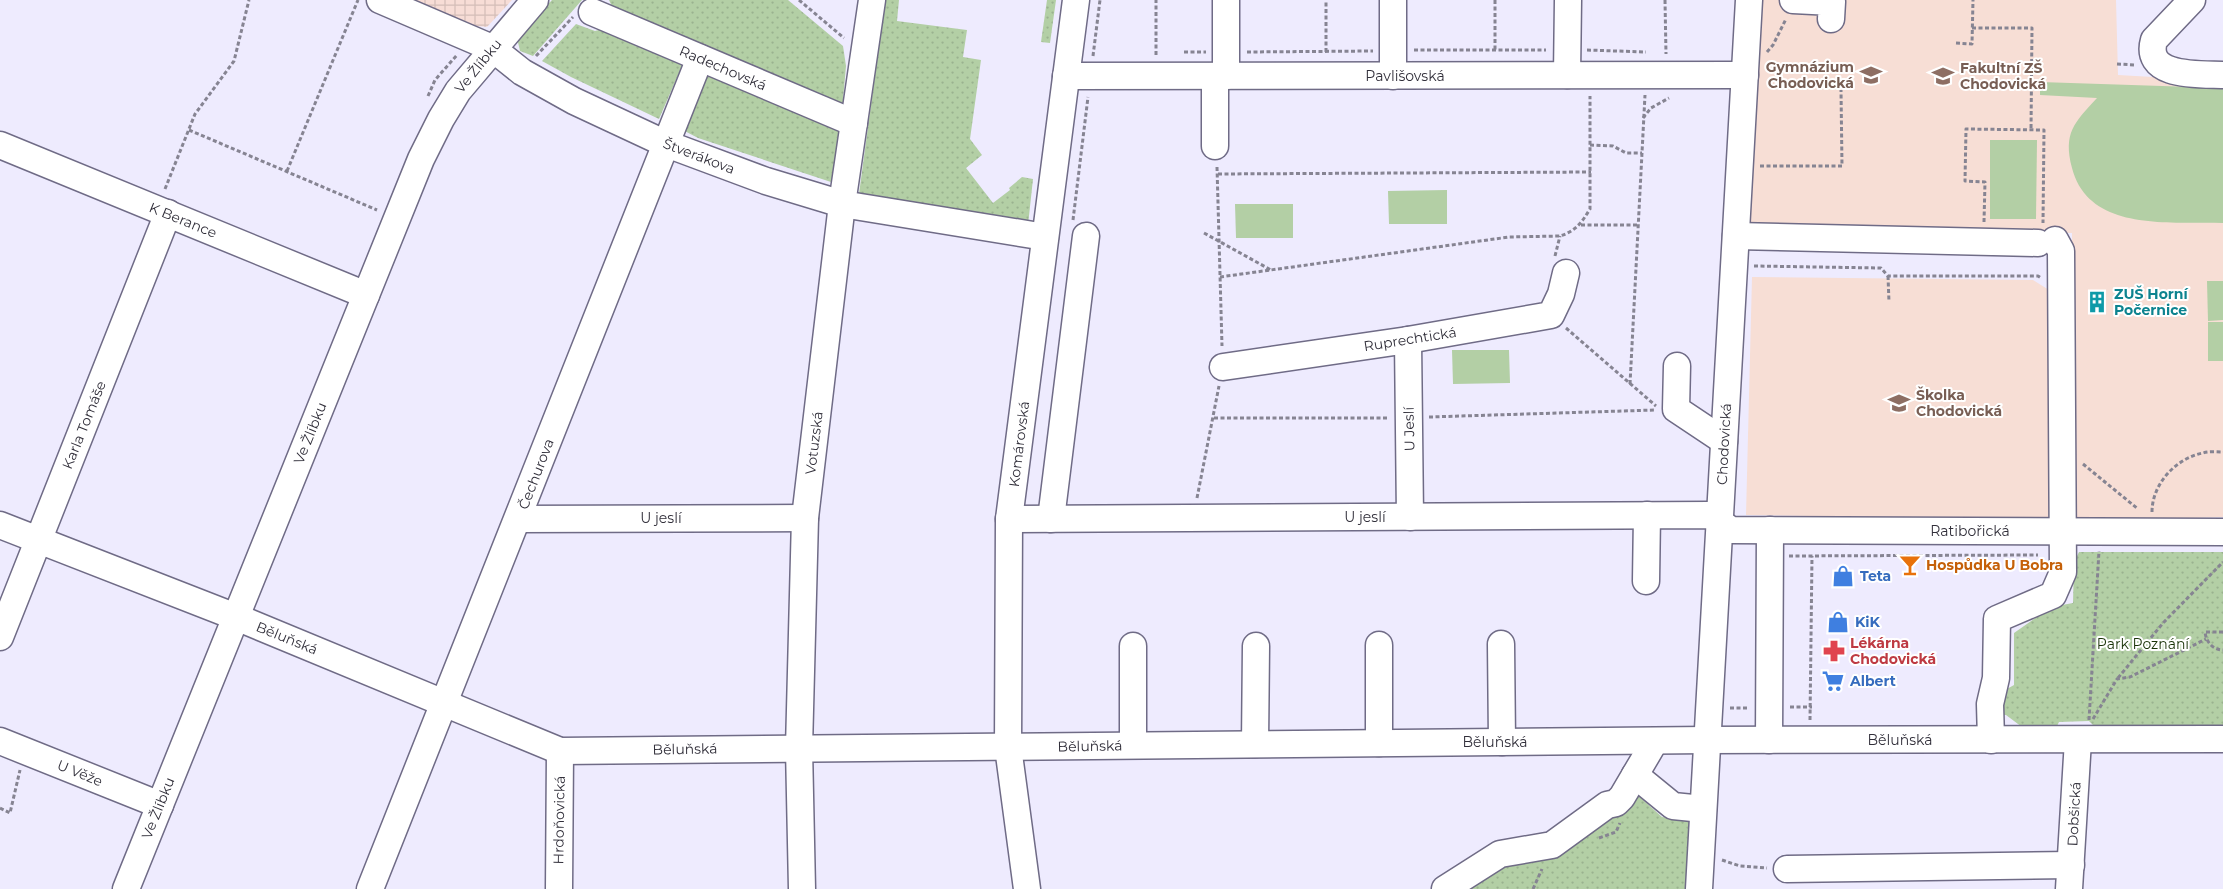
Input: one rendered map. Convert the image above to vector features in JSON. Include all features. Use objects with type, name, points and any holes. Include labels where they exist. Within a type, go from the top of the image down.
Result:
[{"type":"street","name":"Štverákova","points":[[380,0],[492,48],[522,72],[574,101],[664,143],[766,181],[842,204],[1045,237]]},
{"type":"street","name":"Ve Žlíbku","points":[[126,889],[421,159],[441,119],[458,91],[492,48],[535,0]]},
{"type":"street","name":"Votuzská","points":[[802,889],[800,748],[805,518],[842,204],[872,0]]},
{"type":"street","name":"Komárovská","points":[[1027,889],[1008,747],[1009,519],[1045,237],[1083,68],[1076,0]]},
{"type":"street","points":[[1215,146],[1226,0]]},
{"type":"street","points":[[1393,0],[1393,63]]},
{"type":"street","points":[[1568,0],[1568,50],[1578,75]]},
{"type":"street","name":"Chodovická","points":[[1699,889],[1749,0]]},
{"type":"street","points":[[1794,0],[1832,2],[1831,19]]},
{"type":"street","points":[[2192,0],[2154,40],[2151,49],[2154,58],[2161,67],[2174,71],[2223,75]]},
{"type":"street","name":"Radechovská","points":[[584,13],[700,58],[854,123]]},
{"type":"street","name":"Čechurova","points":[[370,889],[442,702],[518,519],[664,143],[700,58]]},
{"type":"street","name":"Pavlišovská","points":[[1083,68],[1156,58],[1222,68],[1326,63],[1393,63],[1495,76],[1578,75],[1664,64],[1745,75]]},
{"type":"street","name":"K Berance","points":[[0,145],[366,295]]},
{"type":"street","name":"Karla Tomáše","points":[[0,637],[162,211]]},
{"type":"street","points":[[1051,519],[1079,232]]},
{"type":"street","points":[[1736,236],[2047,242],[2061,251],[2063,572],[2054,595],[1997,619],[1996,678],[1990,704],[1991,740]]},
{"type":"street","points":[[1551,315],[1561,294],[1560,268]]},
{"type":"street","name":"Ruprechtická","points":[[1223,367],[1408,340],[1551,315]]},
{"type":"street","name":"U Jeslí","points":[[1408,340],[1410,517]]},
{"type":"street","points":[[1677,366],[1676,409],[1724,442]]},
{"type":"street","points":[[1646,582],[1647,515]]},
{"type":"street","name":"U jeslí","points":[[1009,519],[1710,515],[1720,521]]},
{"type":"street","name":"U jeslí","points":[[518,519],[805,518]]},
{"type":"street","name":"Ratibořická","points":[[1720,521],[1731,530],[2223,532]]},
{"type":"street","name":"Běluňská","points":[[0,525],[236,617],[560,750],[1707,740],[2223,739]]},
{"type":"street","points":[[1769,740],[1770,530]]},
{"type":"street","points":[[1501,644],[1502,742]]},
{"type":"street","points":[[1379,645],[1379,743]]},
{"type":"street","points":[[1133,646],[1133,745]]},
{"type":"street","points":[[1255,744],[1256,646]]},
{"type":"street","name":"Dobšická","points":[[2070,877],[2078,740]]},
{"type":"street","name":"U Věže","points":[[0,741],[160,805]]},
{"type":"street","points":[[1445,889],[1500,854],[1552,845],[1606,806],[1616,804],[1622,798],[1655,741]]},
{"type":"street","name":"Hrdoňovická","points":[[558,889],[560,750]]},
{"type":"street","points":[[1635,775],[1673,806],[1703,809]]},
{"type":"street","points":[[1787,869],[2070,877]]},
{"type":"path","points":[[162,211],[196,114],[234,61],[248,0]]},
{"type":"path","points":[[288,172],[358,0]]},
{"type":"path","points":[[799,0],[864,54]]},
{"type":"path","points":[[1079,232],[1083,68],[1100,0]]},
{"type":"path","points":[[1156,0],[1156,58]]},
{"type":"path","points":[[1326,0],[1326,63]]},
{"type":"path","points":[[1495,0],[1495,76]]},
{"type":"path","points":[[1630,384],[1642,153],[1664,64],[1665,0]]},
{"type":"path","points":[[1745,75],[1773,46],[1794,0]]},
{"type":"path","points":[[1956,43],[1972,44],[1973,0]]},
{"type":"path","points":[[522,72],[584,13]]},
{"type":"path","points":[[1972,28],[2032,28],[2031,130]]},
{"type":"path","points":[[1175,52],[1222,68],[1326,63],[1393,63],[1495,50],[1568,50],[1664,64]]},
{"type":"path","points":[[1083,68],[1102,53]]},
{"type":"path","points":[[1578,75],[1590,145],[1591,172],[1590,209],[1580,225]]},
{"type":"path","points":[[1740,166],[1842,166],[1841,90]]},
{"type":"path","points":[[1990,182],[1965,181],[1966,129],[2044,130],[2043,239],[2047,242]]},
{"type":"path","points":[[189,130],[379,210]]},
{"type":"path","points":[[1590,145],[1613,146],[1626,153],[1642,153]]},
{"type":"path","points":[[1193,518],[1223,367],[1218,174],[1215,146]]},
{"type":"path","points":[[1218,174],[1591,172]]},
{"type":"path","points":[[1984,242],[1985,182]]},
{"type":"path","points":[[1220,277],[1509,236],[1560,236],[1580,225],[1638,224]]},
{"type":"path","points":[[1204,233],[1272,270]]},
{"type":"path","points":[[1560,236],[1560,268]]},
{"type":"path","points":[[1734,266],[1881,268],[1888,276],[1888,302]]},
{"type":"path","points":[[1888,276],[2038,276],[2050,285],[2061,286]]},
{"type":"path","points":[[1214,418],[1409,418],[1660,410],[1551,315]]},
{"type":"path","points":[[2063,438],[2091,472],[2125,500],[2152,517],[2152,499],[2158,486],[2182,460],[2203,453],[2223,452]]},
{"type":"path","points":[[2099,548],[2089,725],[2117,679],[2163,622],[2223,562]]},
{"type":"path","points":[[1808,740],[1812,707],[1812,556]]},
{"type":"path","points":[[2223,632],[2205,632],[2206,639],[2211,646],[2223,650]]},
{"type":"path","points":[[2117,679],[2130,677],[2206,639]]},
{"type":"path","points":[[0,808],[10,813],[24,750]]},
{"type":"path","points":[[1700,858],[1718,859],[1740,866],[1787,869]]},
{"type":"shaded area","points":[[399,0],[512,0],[487,27],[454,24]]},
{"type":"shaded area","points":[[1763,0],[2116,0],[2118,75],[2223,81],[2223,517],[2074,522],[2072,233],[1748,228]]},
{"type":"shaded area","name":"Školka Chodovická","points":[[1752,277],[2033,280],[2049,290],[2051,520],[1746,515]]},
{"type":"green space","points":[[552,0],[582,0],[533,56],[520,51],[517,38]]},
{"type":"green space","points":[[609,0],[788,0],[843,46],[846,66],[842,111],[615,13]]},
{"type":"green space","points":[[885,0],[899,0],[897,21],[967,30],[963,57],[981,60],[970,139],[982,155],[966,168],[993,203],[1010,190],[1009,188],[1022,177],[1033,179],[1028,225],[859,194]]},
{"type":"green space","points":[[1047,0],[1056,0],[1050,43],[1041,42]]},
{"type":"green space","points":[[576,24],[595,31],[610,27],[685,59],[659,119],[542,61]]},
{"type":"green space","points":[[704,73],[842,127],[834,183],[698,138],[679,128]]},
{"type":"green space","points":[[2040,82],[2223,88],[2223,223],[2157,222],[2134,219],[2114,213],[2095,204],[2081,189],[2072,168],[2069,146],[2070,137],[2077,122],[2097,98],[2040,95]]},
{"type":"green space","points":[[1990,140],[2037,140],[2036,219],[1990,219]]},
{"type":"green space","points":[[1447,190],[1447,224],[1389,224],[1388,191]]},
{"type":"green space","points":[[1235,204],[1293,204],[1293,238],[1236,238]]},
{"type":"green space","points":[[2207,281],[2223,281],[2223,320],[2208,321]]},
{"type":"green space","points":[[2208,322],[2223,322],[2223,361],[2208,361]]},
{"type":"green space","points":[[1452,350],[1509,350],[1510,383],[1453,384]]},
{"type":"green space","name":"Park Poznání","points":[[2079,552],[2223,552],[2223,726],[2094,726],[2089,721],[2059,722],[2056,728],[2022,727],[2006,715],[2001,715],[1998,694],[2014,685],[2014,633],[2051,607],[2073,603],[2074,562]]},
{"type":"green space","points":[[1632,790],[1662,817],[1690,821],[1685,889],[1468,889],[1495,870],[1548,855]]},
{"type":"place","name":"Gymnázium Chodovická","points":[[1871,75]]},
{"type":"place","name":"Fakultní ZŠ Chodovická","points":[[1943,76]]},
{"type":"place","name":"ZUŠ Horní Počernice","points":[[2097,302]]},
{"type":"place","name":"Školka Chodovická","points":[[1899,403]]},
{"type":"place","name":"Hospůdka U Bobra","points":[[1910,565]]},
{"type":"place","name":"Teta","points":[[1843,576]]},
{"type":"place","name":"KiK","points":[[1838,622]]},
{"type":"place","name":"Lékárna Chodovická","points":[[1834,651]]},
{"type":"place","name":"Albert","points":[[1833,681]]}]
